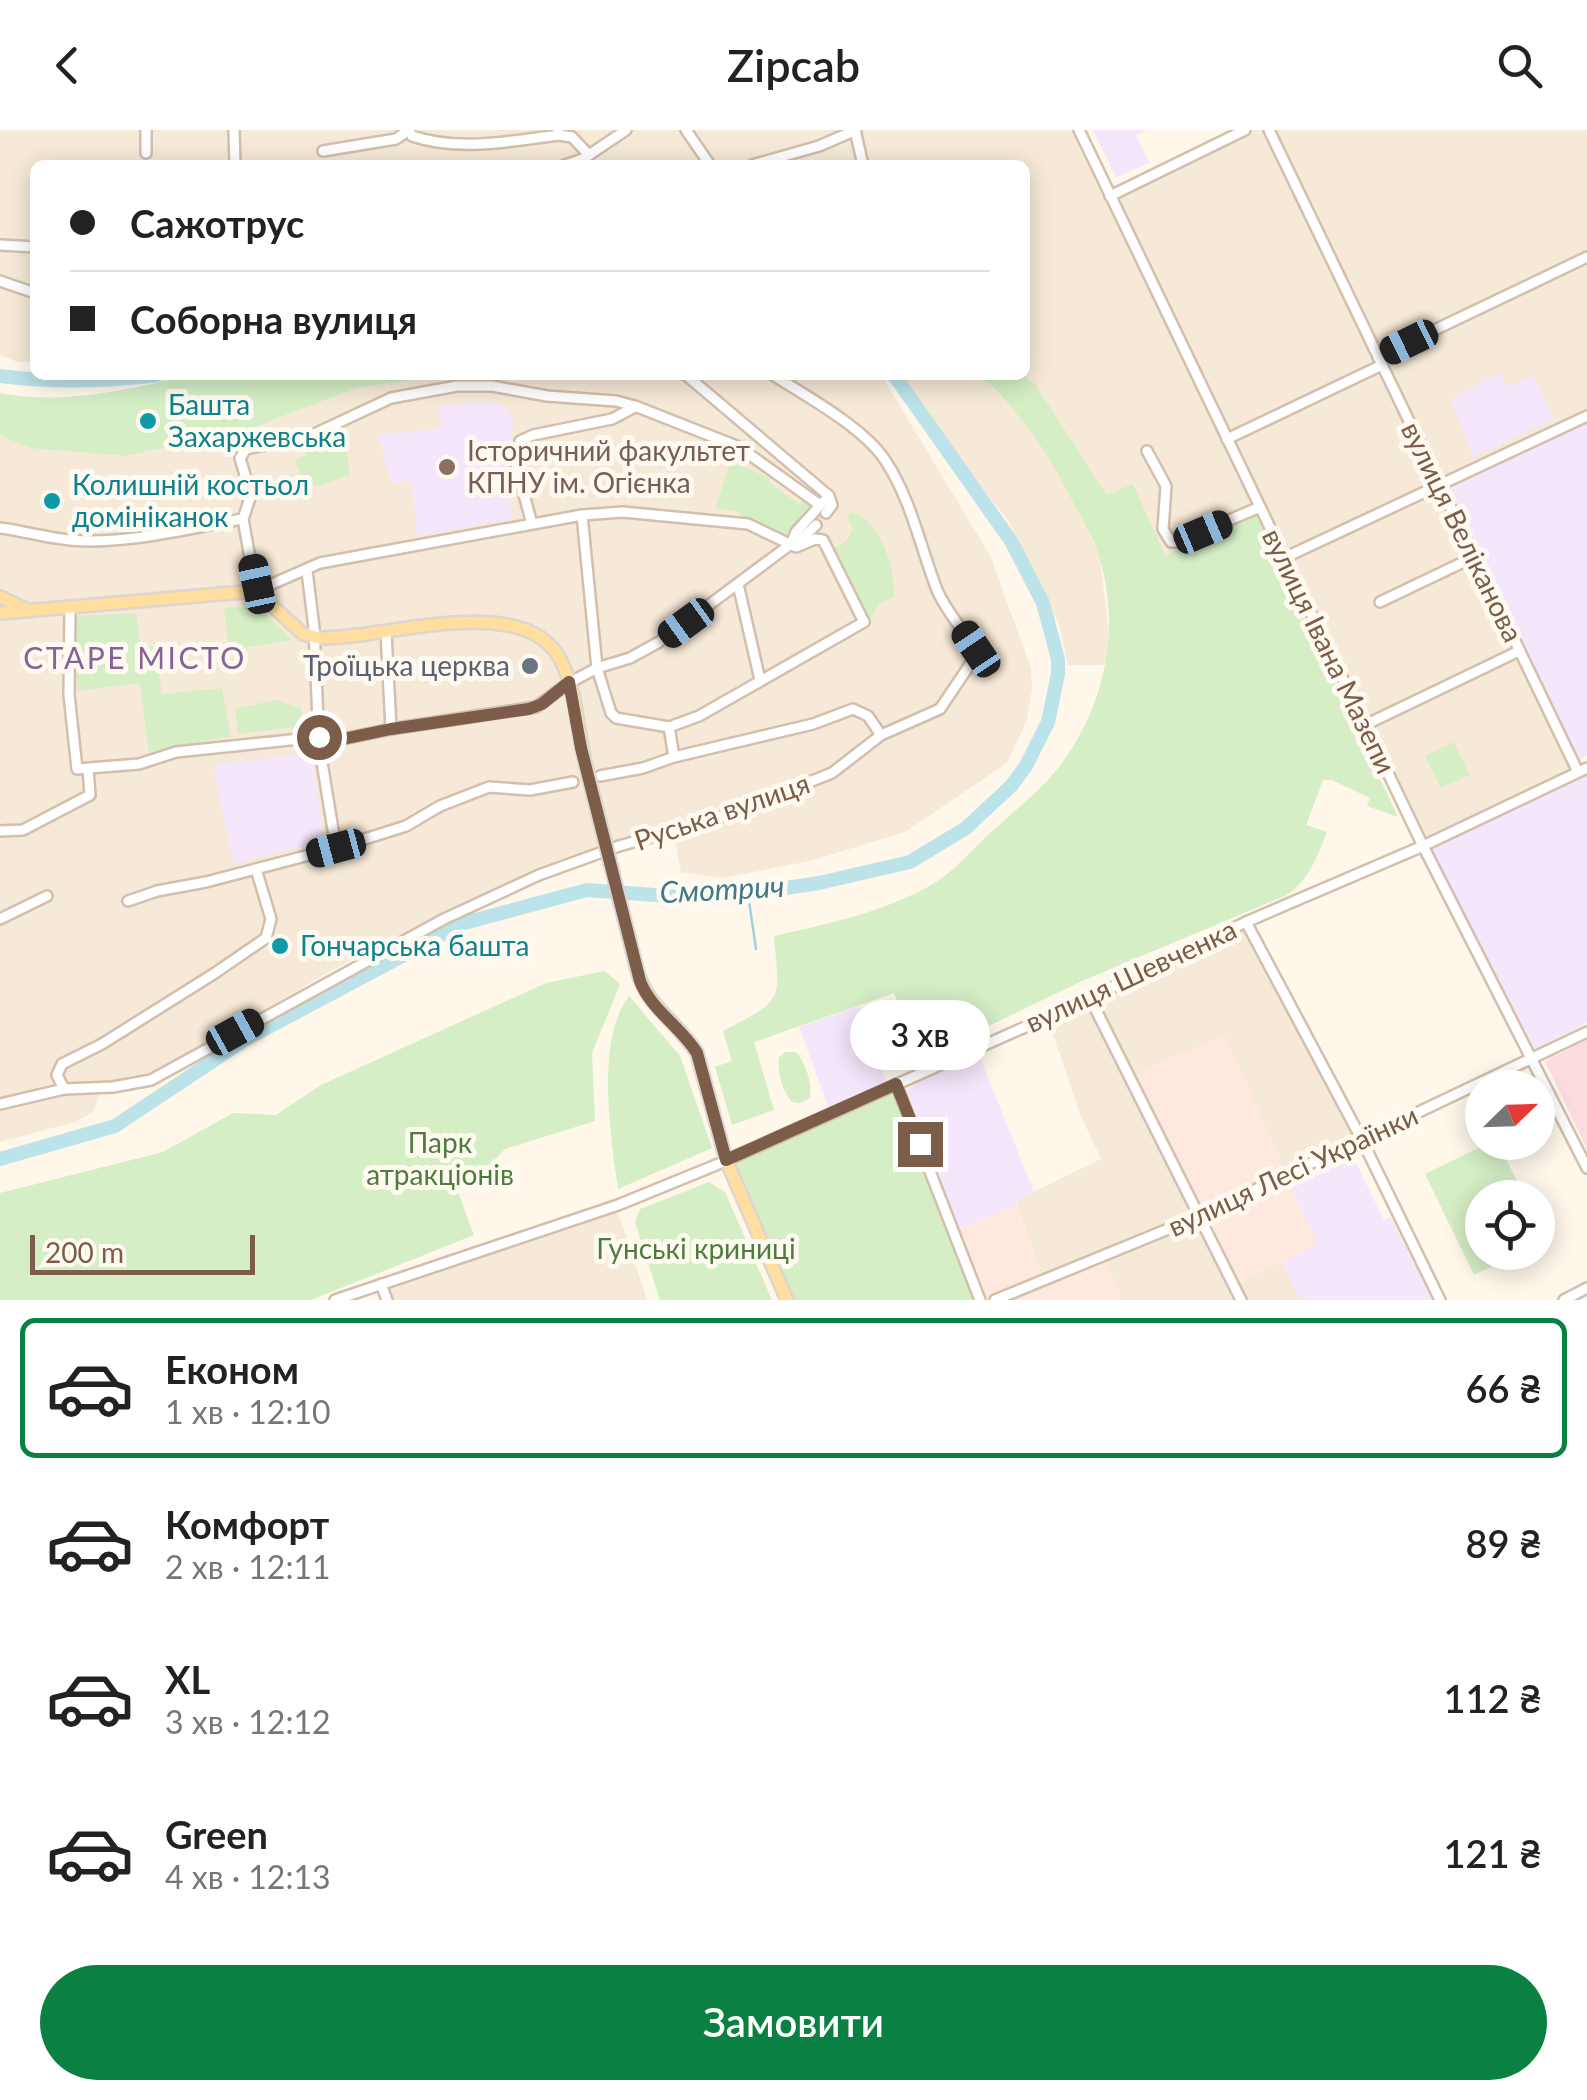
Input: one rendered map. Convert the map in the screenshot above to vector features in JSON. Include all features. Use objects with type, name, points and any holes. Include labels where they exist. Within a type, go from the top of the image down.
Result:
[{"type":"main road","points":[[0,613],[256,591],[303,634],[314,637],[328,639],[453,624],[495,624],[524,628],[547,640],[560,658],[569,682],[586,766],[645,994],[688,1038],[697,1053],[726,1160],[787,1300]]},
{"type":"main road","points":[[0,598],[34,612]]},
{"type":"street","points":[[146,130],[146,152]]},
{"type":"street","points":[[234,130],[235,160]]},
{"type":"street","points":[[323,151],[396,139],[409,130],[416,138],[462,146],[558,133],[572,138],[589,154]]},
{"type":"street","points":[[576,160],[626,130]]},
{"type":"street","points":[[686,130],[707,160]]},
{"type":"street","points":[[771,160],[806,151],[856,130],[862,160]]},
{"type":"street","name":"вулиця Івана Мазепи","points":[[1078,130],[1423,846],[1587,1168]]},
{"type":"street","points":[[1110,196],[1246,130]]},
{"type":"street","name":"вулиця Веліканова","points":[[1268,130],[1519,651],[1582,770]]},
{"type":"street","points":[[0,245],[30,247]]},
{"type":"street","points":[[1227,439],[1587,257]]},
{"type":"street","points":[[0,281],[30,291]]},
{"type":"street","points":[[692,380],[829,496],[823,509],[796,532],[791,544]]},
{"type":"street","name":"Руська вулиця","points":[[0,1104],[64,1089],[151,1080],[444,919],[583,857],[713,820],[814,782],[846,764],[881,736],[940,709],[974,660],[976,649],[942,599],[916,524],[886,461],[852,429],[779,380]]},
{"type":"street","points":[[582,515],[597,668],[616,718],[669,727],[699,716],[864,622],[823,540],[815,539],[800,547],[748,524],[623,512],[582,515],[320,563],[256,591],[243,519],[251,495],[240,458],[242,452],[312,435],[391,398],[448,386],[476,386],[634,406],[739,448],[823,509]]},
{"type":"street","points":[[532,524],[515,461],[520,441],[612,419],[634,406]]},
{"type":"street","points":[[1284,558],[1587,416]]},
{"type":"street","points":[[1147,451],[1166,486],[1163,530],[1171,542],[1260,507]]},
{"type":"street","points":[[0,528],[68,540],[96,540],[243,519]]},
{"type":"street","points":[[70,609],[69,695],[76,769],[139,764],[176,752],[319,740],[536,707],[569,682],[659,642],[796,544],[816,525]]},
{"type":"street","points":[[1380,602],[1474,558]]},
{"type":"street","points":[[307,571],[319,740],[336,848]]},
{"type":"street","points":[[738,584],[760,680]]},
{"type":"street","points":[[386,632],[391,729]]},
{"type":"street","points":[[1364,724],[1519,651]]},
{"type":"street","points":[[600,776],[813,724],[853,709],[868,716],[881,736]]},
{"type":"street","points":[[669,727],[674,758]]},
{"type":"street","points":[[0,831],[23,830],[90,795],[88,769]]},
{"type":"street","name":"вулиця Шевченка","points":[[335,1300],[618,1206],[1090,998],[1246,922],[1423,846],[1582,770]]},
{"type":"street","points":[[128,901],[336,848],[414,823],[434,809],[482,789],[499,786],[530,790],[573,782]]},
{"type":"street","points":[[64,1089],[57,1075],[62,1064],[216,974],[266,938],[270,919],[256,869]]},
{"type":"street","points":[[0,919],[48,896]]},
{"type":"street","points":[[1246,922],[1362,1140],[1440,1300]]},
{"type":"street","points":[[1090,998],[1240,1300]]},
{"type":"street","name":"вулиця Лесі Українки","points":[[995,1300],[1200,1216],[1587,1032]]},
{"type":"street","points":[[896,1084],[980,1300]]},
{"type":"street","points":[[381,1284],[387,1300]]},
{"type":"street","points":[[1564,1300],[1587,1288]]},
{"type":"shaded area","points":[[0,130],[1071,130],[1257,514],[1165,555],[1133,485],[1108,496],[1030,380],[1030,160],[30,160],[30,362],[0,355]]},
{"type":"shaded area","points":[[1093,130],[1145,130],[1136,135],[1150,163],[1116,177]]},
{"type":"shaded area","points":[[1254,130],[1264,130],[1573,771],[1425,841],[1116,198]]},
{"type":"shaded area","points":[[1272,130],[1587,130],[1587,411],[1441,481]]},
{"type":"shaded area","points":[[1500,373],[1512,385],[1533,376],[1554,419],[1472,457],[1451,399]]},
{"type":"shaded area","points":[[413,380],[884,380],[990,555],[1031,668],[1027,720],[1007,763],[905,832],[810,861],[722,878],[681,872],[673,831],[564,860],[390,940],[148,1078],[100,1094],[93,1112],[75,1122],[0,1142],[0,435],[29,448],[199,439],[257,426],[357,388]]},
{"type":"shaded area","points":[[904,380],[984,380],[1028,424],[1047,451],[1100,557],[1110,646],[1104,665],[1068,665],[1059,624],[1008,520],[951,450]]},
{"type":"shaded area","name":"Історичний факультет КПНУ ім. Огієнка","points":[[486,401],[507,407],[514,423],[506,459],[512,519],[417,536],[411,482],[391,483],[378,435],[441,428],[439,405]]},
{"type":"shaded area","points":[[1587,421],[1587,756],[1579,760],[1448,487]]},
{"type":"shaded area","points":[[313,752],[323,842],[233,863],[213,765]]},
{"type":"shaded area","points":[[1587,776],[1587,1023],[1535,1049],[1430,848]]},
{"type":"shaded area","points":[[1242,930],[1248,932],[1352,1131],[1353,1139],[1286,1172],[1224,1035],[1133,1075],[1100,1006],[1102,998]]},
{"type":"shaded area","points":[[1087,1005],[1193,1213],[1043,1279],[1015,1201],[1101,1159],[1080,1114],[1049,1023]]},
{"type":"shaded area","points":[[859,1006],[887,1084],[829,1109],[799,1027]]},
{"type":"shaded area","points":[[1224,1034],[1286,1172],[1206,1210],[1200,1208],[1133,1075]]},
{"type":"shaded area","points":[[1587,1040],[1587,1149],[1555,1082],[1555,1070],[1549,1070],[1545,1061]]},
{"type":"shaded area","points":[[979,1055],[1034,1192],[1015,1201],[1016,1206],[957,1230],[906,1098],[907,1091],[918,1081]]},
{"type":"shaded area","points":[[1353,1157],[1384,1220],[1391,1217],[1432,1300],[1301,1300],[1282,1262],[1318,1244],[1291,1188]]},
{"type":"shaded area","points":[[1287,1181],[1319,1244],[1239,1283],[1211,1222],[1213,1217]]},
{"type":"shaded area","points":[[1016,1206],[1043,1279],[990,1300],[981,1292],[957,1230]]},
{"type":"shaded area","points":[[609,1211],[619,1215],[647,1300],[390,1300],[386,1286]]},
{"type":"shaded area","points":[[1192,1226],[1198,1228],[1233,1300],[1123,1300],[1105,1260]]},
{"type":"shaded area","points":[[1105,1260],[1123,1300],[1007,1300]]},
{"type":"shaded area","points":[[1282,1262],[1301,1300],[1247,1300],[1239,1283]]},
{"type":"green space","points":[[168,380],[413,380],[357,388],[257,426],[126,456],[29,448],[0,435],[0,393],[48,398]]},
{"type":"green space","points":[[984,380],[1030,380],[1035,384],[1107,495],[1133,484],[1165,555],[1257,514],[1398,817],[1367,806],[1370,798],[1332,780],[1323,780],[1306,825],[1327,832],[1307,874],[1287,895],[1082,981],[922,1058],[894,993],[754,1042],[774,1110],[732,1125],[715,1067],[732,1061],[723,1031],[758,1012],[774,997],[774,936],[876,910],[940,879],[1046,782],[1066,757],[1096,700],[1108,637],[1104,573],[1094,542],[1058,473]]},
{"type":"green space","points":[[342,424],[350,475],[314,487],[310,477],[301,478],[295,459],[307,455],[303,441]]},
{"type":"green space","points":[[730,461],[769,478],[768,482],[800,504],[805,498],[813,505],[784,538],[776,540],[735,511],[716,508]]},
{"type":"green space","points":[[852,512],[879,535],[892,573],[894,597],[878,604],[868,623],[832,549],[846,541],[853,529],[847,516]]},
{"type":"green space","points":[[256,605],[292,640],[229,650],[224,608]]},
{"type":"green space","points":[[136,613],[141,647],[156,646],[162,694],[222,688],[231,736],[149,752],[140,683],[77,691],[76,616]]},
{"type":"green space","points":[[276,700],[301,708],[303,726],[238,734],[235,709]]},
{"type":"green space","points":[[1454,742],[1469,775],[1441,788],[1425,756]]},
{"type":"green space","name":"Парк атракціонів","points":[[605,971],[620,984],[592,1053],[595,1121],[505,1149],[478,1178],[457,1189],[474,1235],[311,1300],[0,1300],[0,1193],[163,1152],[233,1113],[276,1115],[321,1085],[546,983]]},
{"type":"green space","points":[[629,996],[680,1056],[712,1148],[618,1189],[609,1117],[609,1063],[618,1015]]},
{"type":"green space","points":[[796,1052],[808,1074],[810,1098],[800,1103],[792,1102],[781,1081],[779,1057]]},
{"type":"green space","points":[[896,1084],[980,1300],[787,1300],[726,1160]]},
{"type":"green space","points":[[1465,1155],[1465,1160],[1506,1160],[1516,1180],[1465,1180],[1465,1256],[1425,1174]]},
{"type":"green space","name":"Гунські криниці","points":[[709,1182],[725,1192],[772,1300],[660,1300],[635,1222],[640,1209]]},
{"type":"waterway","name":"Смотрич","points":[[0,376],[30,379]]},
{"type":"waterway","name":"Смотрич","points":[[40,380],[98,380]]},
{"type":"waterway","name":"Смотрич","points":[[0,1159],[115,1126],[246,1039],[464,923],[587,890],[696,898],[819,883],[910,862],[966,828],[1011,786],[1026,766],[1048,722],[1058,659],[1043,603],[1011,541],[898,380]]},
{"type":"waterway","points":[[748,894],[756,949]]},
{"type":"place","name":"Башта Захаржевська","points":[[148,421]]},
{"type":"place","name":"Історичний факультет КПНУ ім. Огієнка","points":[[447,467]]},
{"type":"place","name":"Колишній костьол домініканок","points":[[52,501]]},
{"type":"place","name":"Троїцька церква","points":[[530,666]]},
{"type":"place","name":"Гончарська башта","points":[[280,946]]},
{"type":"district","name":"СТАРЕ МІСТО","points":[[135,659]]},
{"type":"route","points":[[319,737],[319,744],[529,709],[542,704],[569,682],[581,748],[640,981],[645,994],[688,1038],[697,1053],[726,1160],[896,1084],[920,1144]]}]
